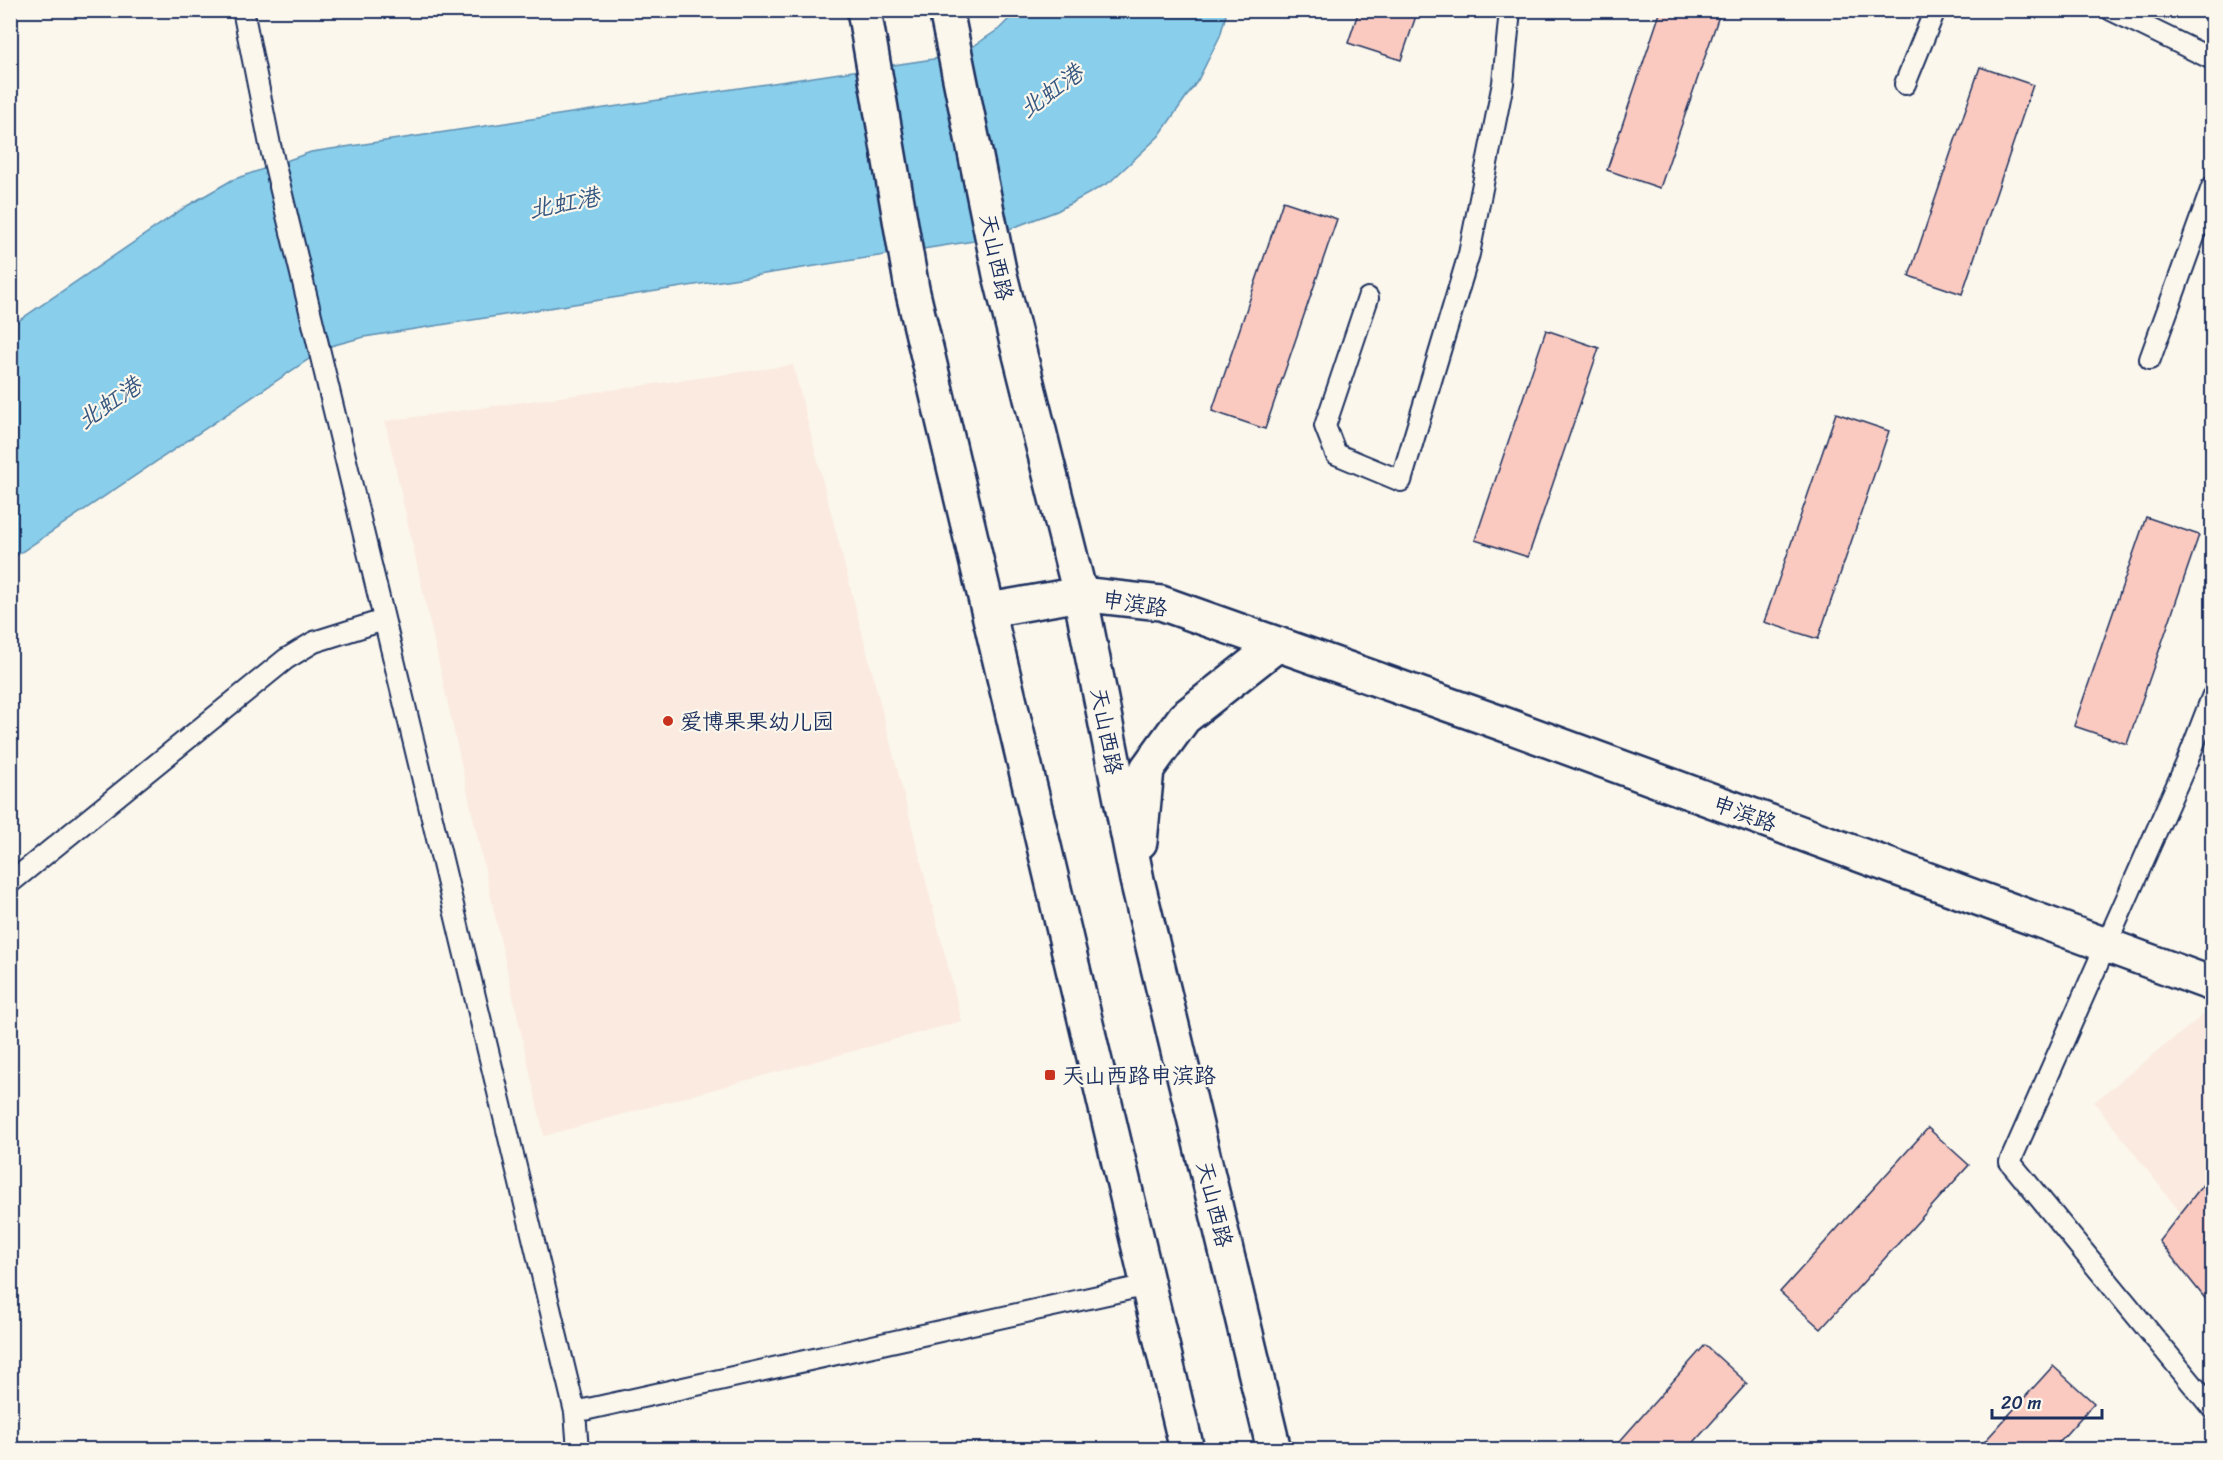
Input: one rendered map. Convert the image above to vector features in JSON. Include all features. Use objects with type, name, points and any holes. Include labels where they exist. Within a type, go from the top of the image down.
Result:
[{"type":"main road","name":"天山西路","points":[[946,10],[1000,275],[1080,594],[1137,880],[1274,1449]]},
{"type":"main road","points":[[864,15],[912,289],[1187,1449]]},
{"type":"main road","name":"申滨路","points":[[989,610],[1080,594],[1161,603],[1520,731],[2212,984]]},
{"type":"main road","points":[[1137,880],[1147,770],[1184,718],[1278,644]]},
{"type":"lane","points":[[243,10],[270,145],[575,1413],[578,1449]]},
{"type":"lane","points":[[1368,298],[1325,426],[1336,454],[1401,480],[1469,254],[1503,83],[1510,10]]},
{"type":"lane","points":[[1905,84],[1935,10]]},
{"type":"lane","points":[[2110,10],[2212,59]]},
{"type":"lane","points":[[2150,358],[2212,187]]},
{"type":"lane","points":[[10,883],[286,659],[315,642],[384,620]]},
{"type":"lane","points":[[2212,697],[2187,762],[2010,1162],[2212,1408]]},
{"type":"lane","points":[[575,1413],[1148,1285]]},
{"type":"shaded area","name":"爱博果果幼儿园","points":[[793,365],[962,1021],[544,1136],[385,421]]},
{"type":"shaded area","points":[[2212,1008],[2212,1253],[2094,1102]]},
{"type":"water","name":"北虹港","points":[[1017,11],[1227,11],[1220,36],[1198,80],[1159,136],[1110,182],[1057,211],[980,240],[364,337],[327,347],[11,559],[11,326],[187,206],[232,180],[311,152],[960,55],[999,29]]},
{"type":"building","points":[[1359,10],[1418,10],[1401,60],[1348,43]]},
{"type":"building","points":[[1661,10],[1721,10],[1660,188],[1607,170]]},
{"type":"building","points":[[1980,67],[2033,85],[1962,294],[1909,276]]},
{"type":"building","points":[[1283,201],[1337,219],[1265,429],[1212,411]]},
{"type":"building","points":[[1546,330],[1599,348],[1528,557],[1475,540]]},
{"type":"building","points":[[1836,413],[1889,431],[1818,639],[1764,622]]},
{"type":"building","points":[[2146,517],[2199,535],[2127,744],[2074,726]]},
{"type":"building","points":[[1928,1128],[1969,1165],[1821,1329],[1780,1292]]},
{"type":"building","points":[[2212,1173],[2212,1307],[2159,1241]]},
{"type":"building","points":[[1705,1345],[1747,1383],[1687,1450],[1612,1450]]},
{"type":"building","points":[[2053,1366],[2094,1403],[2052,1450],[1977,1450]]},
{"type":"place","name":"爱博果果幼儿园","points":[[668,721]]},
{"type":"place","name":"天山西路申滨路","points":[[1050,1075]]}]
